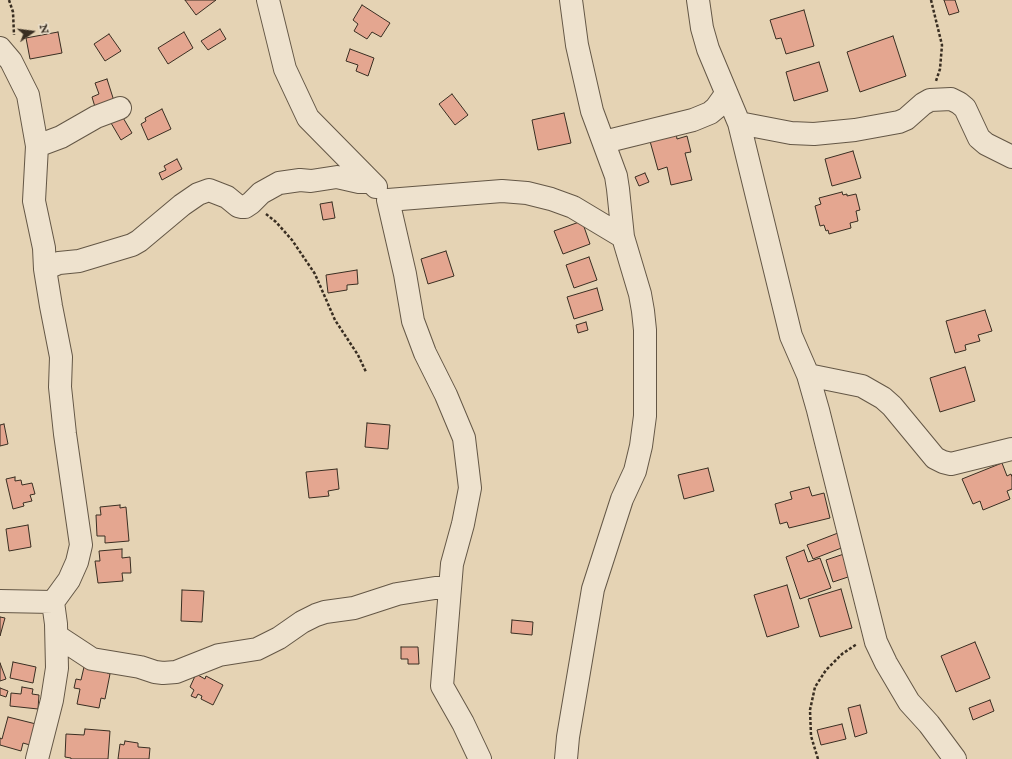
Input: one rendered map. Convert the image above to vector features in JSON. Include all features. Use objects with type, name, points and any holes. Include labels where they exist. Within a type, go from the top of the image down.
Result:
[{"type":"street","points":[[268,0],[285,69],[308,118],[388,200],[405,274],[413,321],[425,353],[446,395],[464,438],[470,488],[463,524],[452,564],[442,686],[467,730],[480,759]]},
{"type":"street","points":[[566,759],[591,595],[622,499],[634,471],[641,446],[645,416],[645,330],[640,294],[623,238],[616,176],[592,111],[577,45],[571,0]]},
{"type":"street","points":[[698,0],[702,28],[708,50],[739,123],[791,336],[808,375],[818,410],[876,642],[886,663],[909,702],[929,724],[955,759]]},
{"type":"street","points":[[0,48],[11,61],[28,95],[37,146],[34,201],[44,248],[45,269],[61,357],[60,387],[65,434],[81,545],[77,562],[69,580],[52,602],[57,636],[57,668],[52,700],[37,759]]},
{"type":"street","points":[[604,142],[693,120],[710,113],[716,108],[726,94]]},
{"type":"street","points":[[739,123],[791,133],[814,134],[855,130],[899,122],[906,119],[923,104],[930,100],[951,99],[965,108],[979,138],[986,144],[1012,157]]},
{"type":"street","points":[[37,146],[61,137],[96,117],[120,108]]},
{"type":"street","points":[[45,269],[59,263],[79,261],[132,245],[139,241],[182,205],[198,194],[209,190],[227,197],[238,206],[245,207],[261,193],[279,183],[300,180],[311,181],[337,177],[359,182],[370,182]]},
{"type":"street","points":[[388,200],[502,191],[527,193],[551,199],[573,207],[623,238]]},
{"type":"street","points":[[808,375],[862,386],[883,398],[892,406],[935,458],[943,462],[951,464],[1012,449]]},
{"type":"street","points":[[57,636],[92,659],[140,667],[155,672],[176,672],[219,655],[257,649],[269,644],[302,622],[325,612],[354,608],[397,594],[435,588],[450,588]]},
{"type":"street","points":[[0,602],[52,602]]},
{"type":"path","points":[[930,100],[940,70],[942,44],[931,0]]},
{"type":"path","points":[[251,203],[276,222],[292,240],[314,274],[335,320],[358,355],[366,372]]},
{"type":"path","points":[[818,759],[812,736],[810,710],[815,687],[826,670],[842,654],[873,632]]},
{"type":"building","points":[[185,0],[216,0],[196,15]]},
{"type":"building","points":[[944,0],[955,0],[959,12],[949,15]]},
{"type":"building","points":[[362,5],[390,23],[381,37],[372,32],[367,39],[354,31],[358,24],[353,20]]},
{"type":"building","points":[[804,10],[814,46],[786,54],[781,38],[776,39],[770,20]]},
{"type":"building","points":[[220,29],[226,39],[208,50],[201,41]]},
{"type":"building","points":[[58,32],[62,53],[30,59],[26,38]]},
{"type":"building","points":[[184,32],[193,48],[168,64],[158,48]]},
{"type":"building","points":[[109,34],[121,51],[105,61],[94,44]]},
{"type":"building","points":[[893,36],[906,76],[860,92],[847,52]]},
{"type":"building","points":[[350,49],[374,58],[368,76],[356,71],[358,65],[346,61]]},
{"type":"building","points":[[819,62],[828,91],[794,101],[786,72]]},
{"type":"building","points":[[107,79],[114,101],[95,107],[92,97],[99,94],[95,83]]},
{"type":"building","points":[[452,94],[468,115],[455,125],[439,104]]},
{"type":"building","points":[[162,109],[171,129],[148,140],[141,124],[146,121],[145,118]]},
{"type":"building","points":[[564,113],[571,143],[538,150],[532,120]]},
{"type":"building","points":[[122,116],[132,133],[121,140],[111,123]]},
{"type":"building","points":[[675,127],[677,139],[687,136],[691,152],[685,153],[692,180],[671,185],[667,167],[658,170],[648,134]]},
{"type":"building","points":[[853,151],[861,178],[832,186],[825,159]]},
{"type":"building","points":[[177,159],[182,169],[162,180],[159,173],[166,170],[164,166]]},
{"type":"building","points":[[645,173],[649,182],[639,186],[635,177]]},
{"type":"building","points":[[842,192],[843,195],[847,194],[847,196],[856,194],[860,210],[856,211],[858,221],[850,223],[851,228],[829,234],[824,225],[820,226],[815,206],[821,204],[819,198]]},
{"type":"building","points":[[332,202],[335,218],[323,220],[320,204]]},
{"type":"building","points":[[582,221],[590,244],[563,254],[554,231]]},
{"type":"building","points":[[446,251],[454,276],[428,284],[421,259]]},
{"type":"building","points":[[589,257],[597,280],[574,288],[566,265]]},
{"type":"building","points":[[357,270],[358,284],[347,285],[347,290],[328,293],[326,275]]},
{"type":"building","points":[[597,288],[603,310],[574,319],[567,297]]},
{"type":"building","points":[[985,310],[992,331],[978,335],[980,341],[965,345],[966,350],[955,353],[946,321]]},
{"type":"building","points":[[586,322],[588,330],[578,333],[576,325]]},
{"type":"building","points":[[965,367],[975,401],[940,412],[930,378]]},
{"type":"building","points":[[367,423],[390,425],[388,449],[365,447]]},
{"type":"building","points":[[4,424],[8,444],[0,446],[0,425]]},
{"type":"building","points":[[1002,463],[1007,476],[1011,474],[1012,477],[1012,489],[1007,491],[1010,499],[983,510],[980,501],[973,504],[962,479]]},
{"type":"building","points":[[708,468],[714,491],[684,499],[678,475]]},
{"type":"building","points":[[337,469],[339,489],[328,491],[329,496],[309,498],[306,472]]},
{"type":"building","points":[[15,477],[15,481],[21,480],[22,485],[32,483],[35,494],[30,495],[32,501],[23,503],[24,506],[13,509],[6,479]]},
{"type":"building","points":[[809,487],[812,496],[824,493],[830,518],[789,528],[787,522],[780,524],[775,504],[792,499],[790,492]]},
{"type":"building","points":[[120,505],[120,508],[126,507],[129,541],[105,543],[105,536],[97,536],[96,515],[101,515],[100,507]]},
{"type":"building","points":[[28,525],[31,547],[9,551],[6,529]]},
{"type":"building","points":[[838,533],[844,547],[813,559],[807,545]]},
{"type":"building","points":[[122,549],[122,558],[130,557],[131,573],[122,573],[123,581],[98,583],[95,561],[100,561],[99,551]]},
{"type":"building","points":[[804,550],[808,562],[820,558],[831,588],[800,599],[786,557]]},
{"type":"building","points":[[844,554],[851,576],[833,582],[826,560]]},
{"type":"building","points":[[787,585],[799,627],[767,637],[754,595]]},
{"type":"building","points":[[841,589],[852,628],[820,637],[808,599]]},
{"type":"building","points":[[182,590],[204,591],[202,622],[181,621]]},
{"type":"building","points":[[0,617],[5,618],[0,636]]},
{"type":"building","points":[[512,620],[533,622],[532,635],[511,633]]},
{"type":"building","points":[[975,642],[990,678],[956,692],[941,656]]},
{"type":"building","points":[[401,647],[418,647],[419,664],[408,664],[408,659],[401,659]]},
{"type":"building","points":[[13,662],[36,667],[33,683],[10,678]]},
{"type":"building","points":[[0,663],[6,679],[0,681]]},
{"type":"building","points":[[109,666],[107,673],[110,674],[105,699],[101,698],[99,708],[77,704],[80,689],[74,688],[76,679],[81,680],[84,667],[91,669]]},
{"type":"building","points":[[196,674],[205,679],[206,676],[223,685],[213,705],[201,699],[202,696],[198,694],[196,698],[191,696],[194,690],[190,687]]},
{"type":"building","points":[[22,687],[33,689],[32,694],[39,695],[38,709],[10,706],[11,693],[21,694]]},
{"type":"building","points":[[0,688],[8,691],[6,697],[0,695]]},
{"type":"building","points":[[990,700],[994,711],[973,720],[969,708]]},
{"type":"building","points":[[860,705],[867,733],[855,737],[848,708]]},
{"type":"building","points":[[8,717],[36,724],[30,745],[23,743],[21,751],[0,745],[0,738],[2,739]]},
{"type":"building","points":[[842,724],[846,739],[821,745],[817,730]]},
{"type":"building","points":[[85,729],[110,731],[108,759],[71,759],[65,757],[66,734],[84,735]]},
{"type":"building","points":[[125,741],[138,743],[138,747],[150,748],[149,759],[118,759],[120,744],[124,745]]}]
